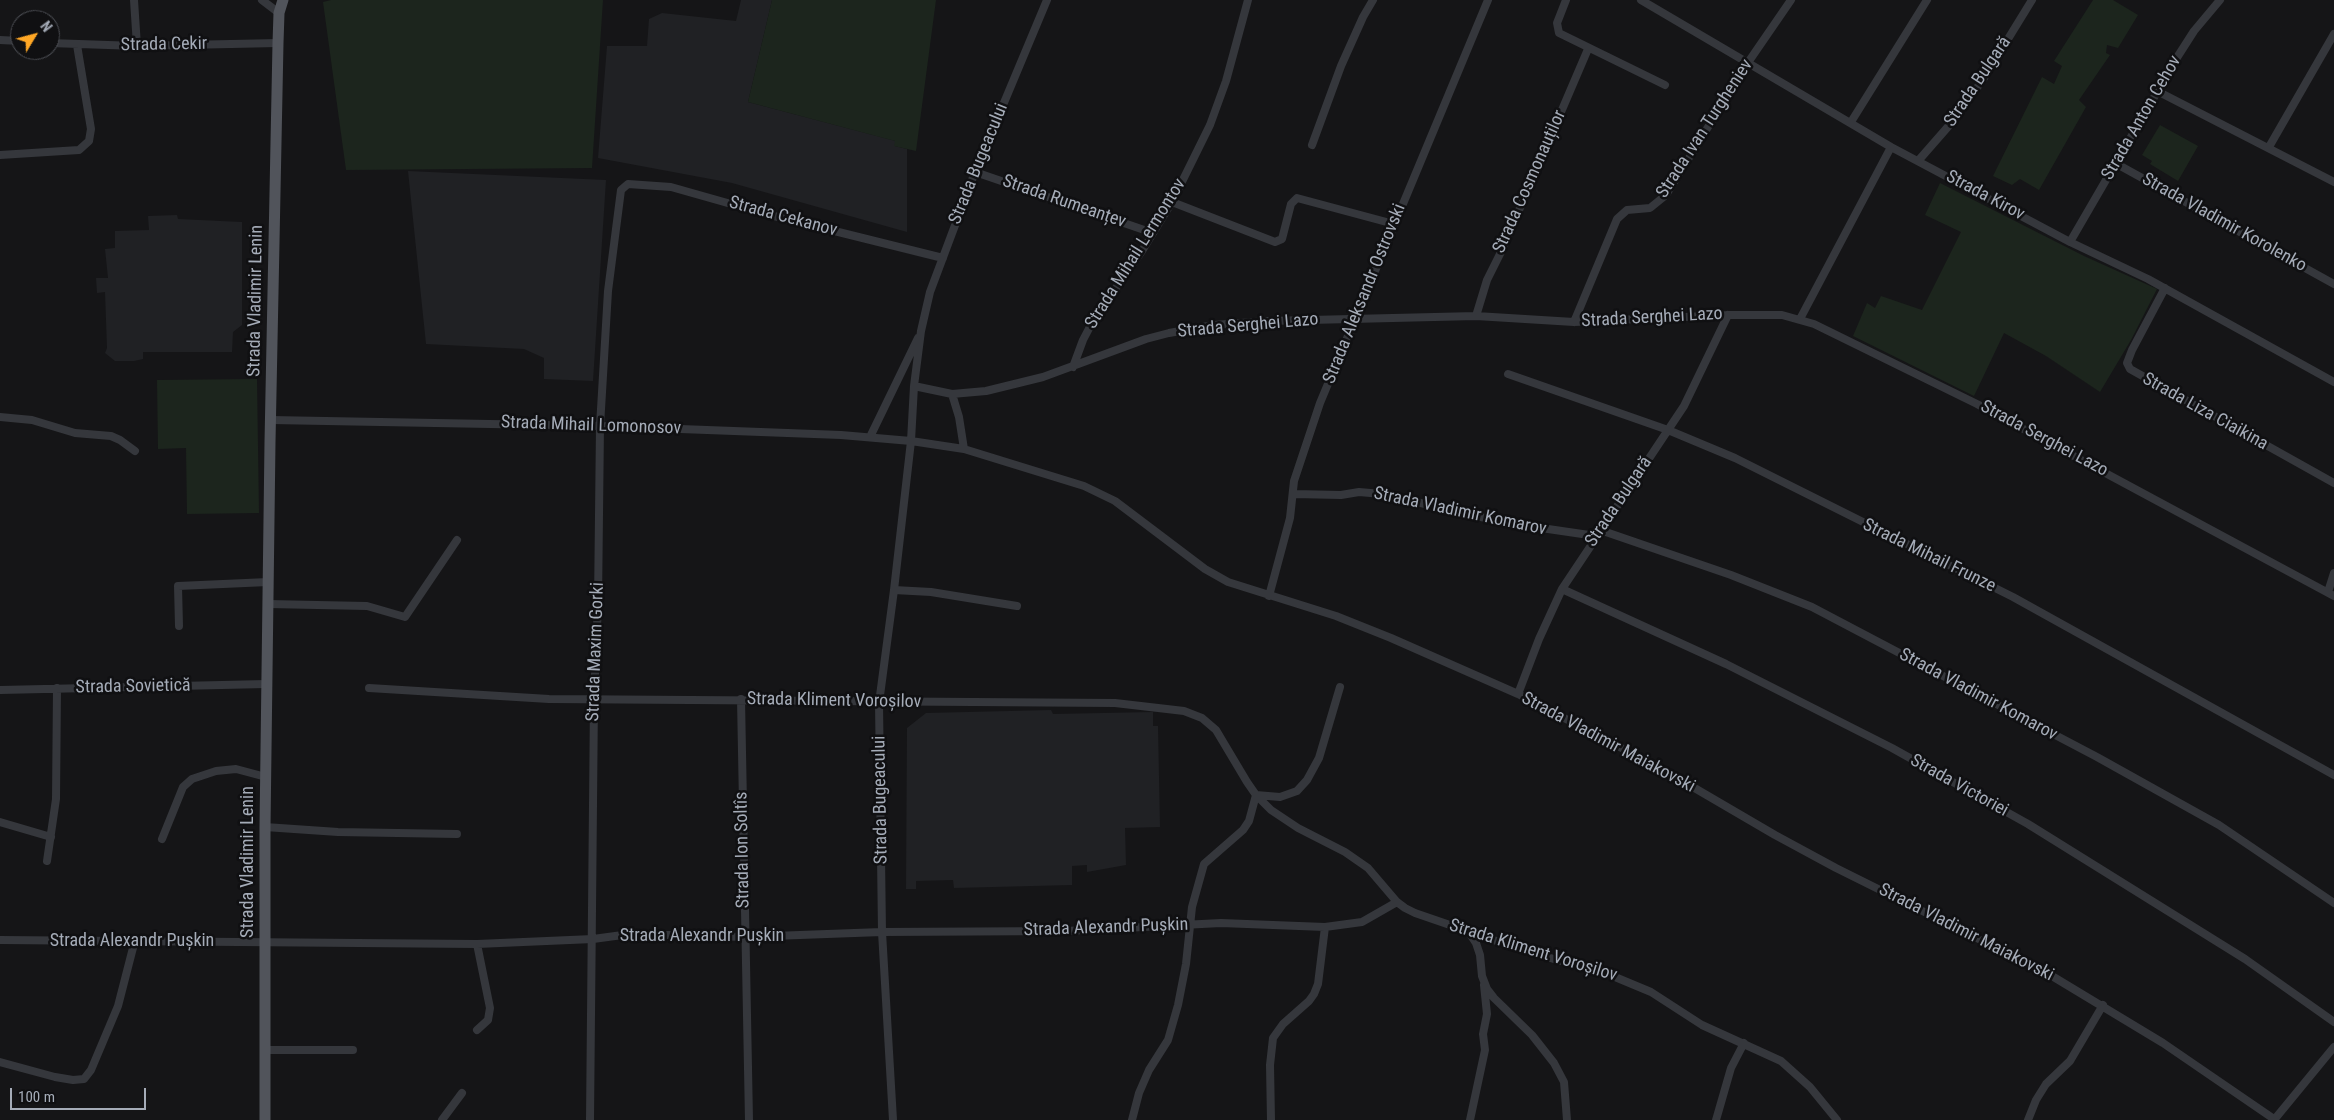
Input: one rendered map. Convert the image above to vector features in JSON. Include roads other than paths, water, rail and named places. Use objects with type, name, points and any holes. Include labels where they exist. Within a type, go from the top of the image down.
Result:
[{"type":"main road","name":"Strada Vladimir Lenin","points":[[265,1120],[266,684],[278,42],[279,13],[283,0]]},
{"type":"street","points":[[134,0],[137,46]]},
{"type":"street","points":[[262,0],[279,13]]},
{"type":"street","name":"Strada Bugeacului","points":[[893,1120],[882,932],[879,703],[894,590],[921,331],[930,292],[974,172],[1047,0]]},
{"type":"street","name":"Strada Mihail Lermontov","points":[[1073,367],[1083,340],[1094,319],[1172,202],[1210,125],[1226,81],[1248,0]]},
{"type":"street","points":[[1312,145],[1341,66],[1363,17],[1373,0]]},
{"type":"street","name":"Strada Aleksandr Ostrovski","points":[[1269,596],[1290,518],[1294,481],[1320,403],[1488,0]]},
{"type":"street","points":[[1566,0],[1557,23],[1557,30],[1565,38],[1665,85]]},
{"type":"street","name":"Strada Kirov","points":[[1641,0],[1891,147],[2070,242],[2165,288],[2334,382]]},
{"type":"street","name":"Strada Ivan Turgheniev","points":[[1574,322],[1617,220],[1627,210],[1650,208],[1666,195],[1747,64],[1791,0]]},
{"type":"street","points":[[1851,122],[1927,0]]},
{"type":"street","name":"Strada Bulgară","points":[[1918,160],[1953,122],[1984,78],[2032,0]]},
{"type":"street","name":"Strada Anton Cehov","points":[[2070,242],[2194,31],[2220,0]]},
{"type":"street","points":[[2269,146],[2334,34]]},
{"type":"street","name":"Strada Cekir","points":[[60,44],[137,46],[278,42]]},
{"type":"street","points":[[0,155],[79,150],[89,141],[91,129],[77,45]]},
{"type":"street","name":"Strada Cosmonauților","points":[[1476,316],[1487,280],[1502,250],[1588,48]]},
{"type":"street","points":[[2157,91],[2269,146],[2334,182]]},
{"type":"street","points":[[1800,319],[1891,147]]},
{"type":"street","name":"Strada Vladimir Korolenko","points":[[2115,163],[2334,284]]},
{"type":"street","name":"Strada Rumeanțev","points":[[974,172],[1153,233]]},
{"type":"street","name":"Strada Cekanov","points":[[623,186],[632,184],[671,187],[770,215],[943,258]]},
{"type":"street","name":"Strada Maxim Gorki","points":[[590,1120],[594,699],[598,603],[600,426],[608,291],[620,196],[623,186]]},
{"type":"street","points":[[1172,202],[1275,242],[1282,239],[1290,204],[1297,198],[1394,224]]},
{"type":"street","name":"Strada Liza Ciaikina","points":[[2165,288],[2132,350],[2127,363],[2130,369],[2334,483]]},
{"type":"street","name":"Strada Bulgară","points":[[1518,694],[1539,639],[1562,589],[1668,430],[1699,378],[1728,315]]},
{"type":"street","name":"Strada Serghei Lazo","points":[[914,386],[952,394],[986,391],[1043,377],[1146,339],[1169,333],[1241,323],[1357,317],[1476,316],[1574,322],[1728,315],[1782,316],[1814,324],[1978,404],[2331,594]]},
{"type":"street","name":"Strada Bugeacului","points":[[870,437],[921,331]]},
{"type":"street","name":"Strada Mihail Frunze","points":[[1508,374],[1668,430],[1734,458],[2013,597],[2334,775]]},
{"type":"street","points":[[952,394],[959,417],[964,449]]},
{"type":"street","points":[[0,417],[32,420],[76,433],[111,436],[120,440],[135,452]]},
{"type":"street","name":"Strada Mihail Lomonosov","points":[[271,420],[600,426],[870,437],[910,441]]},
{"type":"street","name":"Strada Vladimir Maiakovski","points":[[910,441],[964,449],[1099,493],[1115,501],[1205,568],[1228,582],[1336,616],[1382,634],[1518,694],[1662,769],[1827,863],[2021,960],[2103,1005],[2163,1043],[2274,1119]]},
{"type":"street","name":"Strada Vladimir Komarov","points":[[1294,494],[1341,496],[1359,492],[1382,494],[1507,524],[1598,534],[1731,575],[1812,607],[2097,758],[2219,825],[2334,903]]},
{"type":"street","points":[[268,604],[367,606],[405,617],[457,540]]},
{"type":"street","points":[[2331,594],[2334,573]]},
{"type":"street","points":[[179,626],[178,586],[268,582]]},
{"type":"street","name":"Strada Victoriei","points":[[1562,589],[1726,664],[1892,748],[2028,824],[2245,959],[2334,1022]]},
{"type":"street","points":[[894,590],[931,592],[1017,606]]},
{"type":"street","name":"Strada Sovietică","points":[[0,690],[266,684]]},
{"type":"street","points":[[1132,1120],[1142,1085],[1168,1040],[1178,1005],[1186,964],[1192,907],[1204,864],[1243,830],[1249,820],[1256,795],[1280,797],[1297,791],[1306,780],[1319,758],[1340,687]]},
{"type":"street","points":[[47,860],[56,799],[56,688]]},
{"type":"street","name":"Strada Kliment Voroșilov","points":[[369,688],[550,699],[741,699],[879,703],[1115,703],[1184,711],[1202,718],[1216,730],[1256,795],[1271,810],[1298,828],[1345,852],[1368,868],[1397,902],[1415,914],[1557,960],[1591,967],[1651,992],[1702,1025],[1781,1061],[1810,1088],[1836,1120]]},
{"type":"street","name":"Strada Ion Soltîs","points":[[741,699],[749,1120]]},
{"type":"street","points":[[162,839],[183,787],[192,779],[216,771],[236,768],[266,777]]},
{"type":"street","points":[[0,822],[51,837]]},
{"type":"street","points":[[265,827],[338,832],[458,834]]},
{"type":"street","name":"Strada Alexandr Pușkin","points":[[0,940],[477,944],[593,939],[630,934],[745,937],[882,932],[1056,931],[1221,923],[1325,927],[1362,922],[1397,902]]},
{"type":"street","points":[[1271,1120],[1270,1065],[1274,1038],[1283,1024],[1309,1001],[1314,994],[1318,984],[1325,927]]},
{"type":"street","points":[[1468,931],[1476,943],[1480,955],[1487,1014],[1483,1034],[1485,1050],[1470,1120]]},
{"type":"street","points":[[0,1062],[55,1077],[84,1080],[91,1070],[118,1006],[135,940]]},
{"type":"street","points":[[477,944],[490,1008],[488,1020],[477,1030]]},
{"type":"street","points":[[1482,976],[1494,998],[1532,1035],[1554,1063],[1564,1082],[1567,1120]]},
{"type":"street","points":[[2028,1120],[2036,1100],[2046,1084],[2070,1062],[2103,1005]]},
{"type":"street","points":[[1716,1120],[1731,1068],[1744,1043]]},
{"type":"street","points":[[2274,1119],[2334,1047]]},
{"type":"street","points":[[265,1050],[353,1050]]},
{"type":"street","points":[[442,1120],[462,1093]]}]
